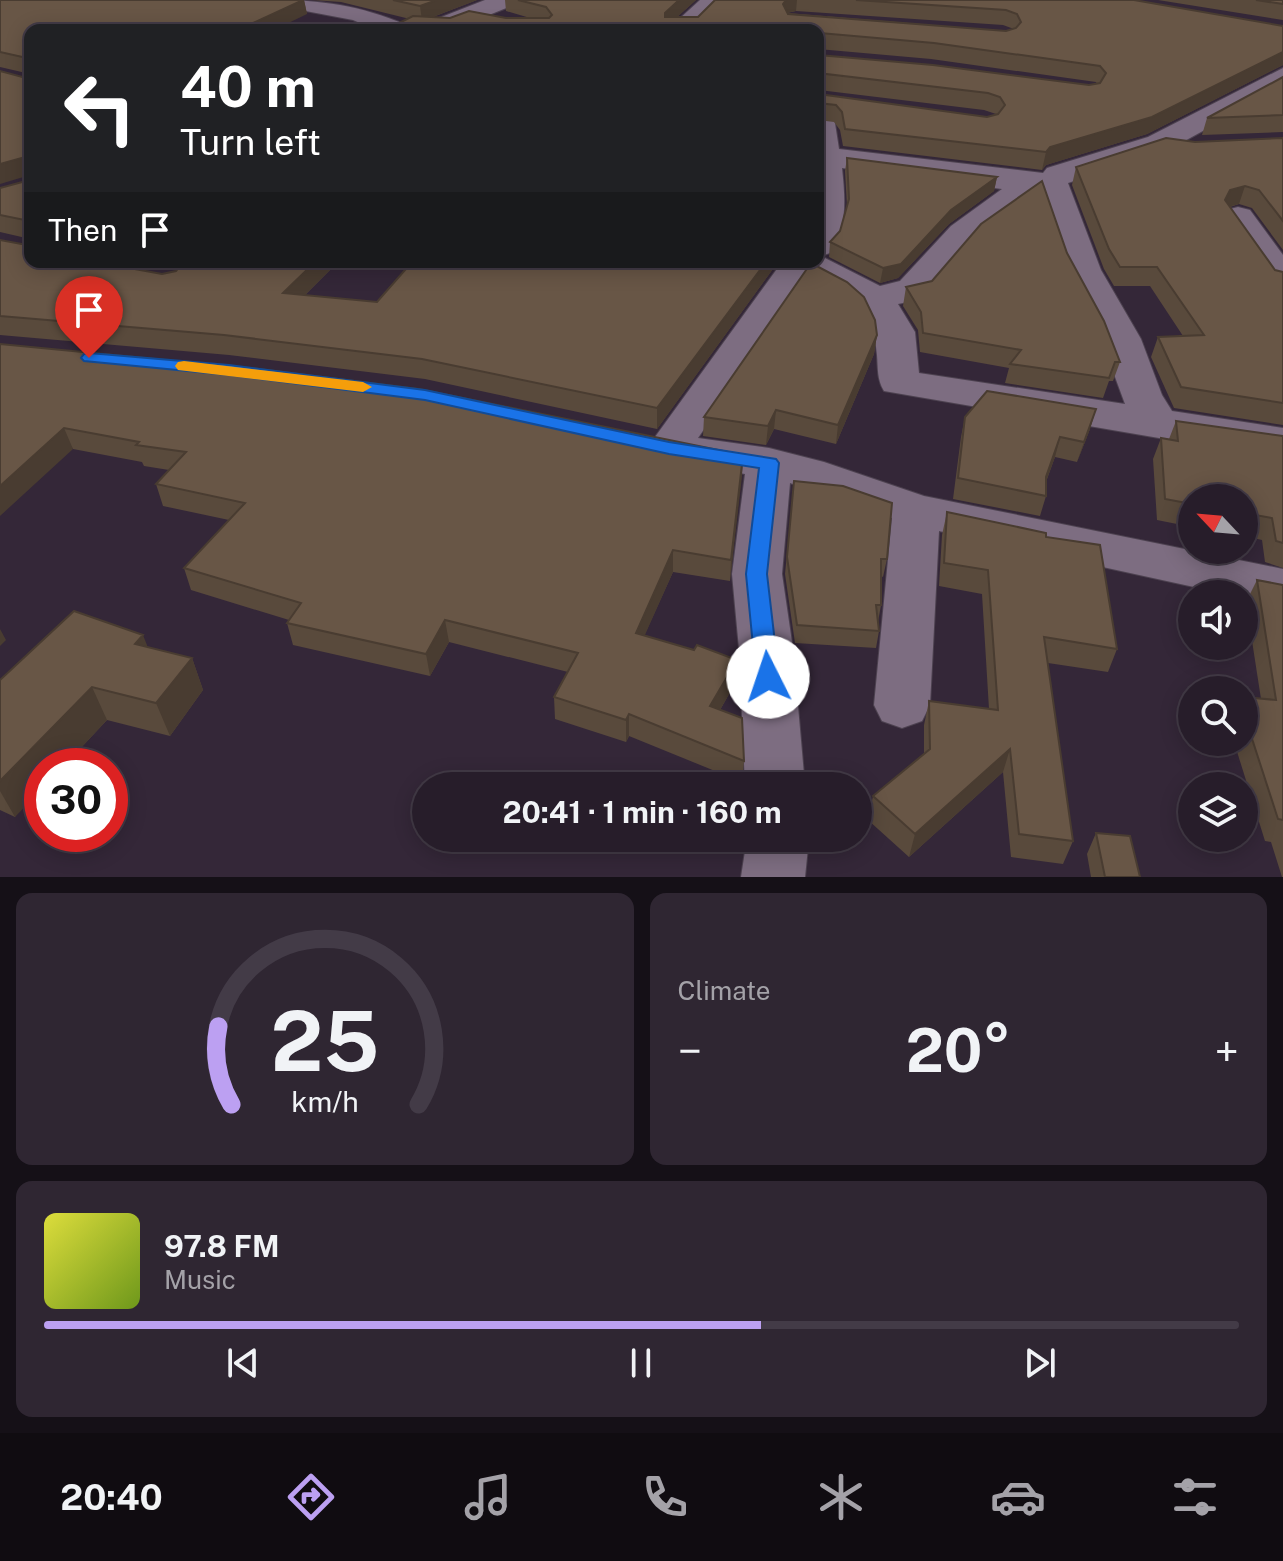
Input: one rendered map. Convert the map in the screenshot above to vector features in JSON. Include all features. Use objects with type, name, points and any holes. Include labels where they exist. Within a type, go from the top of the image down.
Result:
[{"type":"street","points":[[282,0],[359,14],[383,24]]},
{"type":"street","points":[[687,24],[714,0]]},
{"type":"street","points":[[444,24],[465,15],[507,11]]},
{"type":"street","points":[[894,294],[963,233],[1041,183],[1159,143],[1283,76]]},
{"type":"street","points":[[824,224],[827,102]]},
{"type":"street","points":[[1159,143],[1189,148],[1217,147]]},
{"type":"street","points":[[826,157],[1041,183]]},
{"type":"street","points":[[1041,183],[1121,339],[1152,412]]},
{"type":"street","points":[[1238,217],[1283,280]]},
{"type":"street","points":[[824,259],[894,294]]},
{"type":"street","points":[[669,448],[801,268]]},
{"type":"street","points":[[894,294],[899,382],[1152,412],[1283,442]]},
{"type":"street","points":[[623,438],[769,463],[824,477],[916,510],[1283,588]]},
{"type":"street","points":[[769,463],[757,574],[766,649],[774,772]]},
{"type":"street","points":[[902,705],[916,510]]},
{"type":"street","points":[[773,877],[776,852]]},
{"type":"building","points":[[0,0],[303,0],[251,24],[24,24],[24,57],[0,52]]},
{"type":"building","points":[[393,0],[437,0],[420,6]]},
{"type":"building","points":[[518,0],[679,0],[665,13],[665,17],[698,17],[715,0],[786,0],[783,4],[788,14],[1006,31],[1016,28],[1021,22],[1017,14],[1006,10],[856,0],[1134,0],[1283,26],[1283,52],[1152,117],[1050,147],[1046,152],[845,129],[842,112],[836,105],[824,104],[824,95],[987,117],[998,114],[1005,105],[1000,97],[988,93],[824,74],[824,55],[933,65],[1089,85],[1100,83],[1106,73],[1100,66],[934,43],[824,33],[824,24],[397,24],[413,16],[450,18],[469,11],[506,18],[549,18],[552,15],[546,7]]},
{"type":"building","points":[[1256,0],[1283,0],[1283,4]]},
{"type":"building","points":[[0,71],[24,77],[24,157],[0,164]]},
{"type":"building","points":[[1283,77],[1283,115],[1207,118]]},
{"type":"building","points":[[1166,138],[1195,142],[1283,138],[1283,221],[1259,190],[1245,186],[1230,190],[1225,200],[1275,270],[1283,272],[1283,403],[1181,387],[1158,337],[1204,335],[1157,267],[1120,267],[1109,249],[1076,167]]},
{"type":"building","points":[[847,158],[997,177],[951,210],[901,264],[883,268],[830,242],[840,231],[849,199]]},
{"type":"building","points":[[1042,181],[1067,253],[1104,321],[1120,362],[1115,362],[1109,378],[1010,364],[1021,350],[923,333],[921,312],[906,287],[932,281],[981,224]]},
{"type":"building","points":[[24,182],[24,220],[0,215],[0,188]]},
{"type":"building","points":[[0,240],[24,244],[24,268],[129,268],[162,274],[178,268],[309,268],[283,293],[377,302],[407,268],[762,268],[657,408],[422,359],[224,335],[0,316]]},
{"type":"building","points":[[808,268],[820,268],[847,282],[864,297],[875,320],[877,335],[838,425],[776,410],[768,426],[704,417]]},
{"type":"building","points":[[0,344],[259,369],[419,389],[743,455],[731,560],[673,550],[636,633],[694,650],[697,645],[737,660],[710,706],[742,718],[744,761],[629,714],[626,720],[554,697],[578,653],[445,620],[426,654],[287,623],[301,603],[184,568],[245,503],[156,484],[186,452],[136,445],[139,442],[64,428],[0,486]]},
{"type":"building","points":[[987,391],[1096,409],[1084,442],[1060,437],[1046,477],[1046,496],[958,478],[965,417]]},
{"type":"building","points":[[1176,421],[1283,436],[1283,543],[1276,541],[1272,518],[1258,516],[1258,484],[1178,484],[1178,501],[1165,499],[1161,438],[1178,441]]},
{"type":"building","points":[[794,481],[843,486],[892,503],[887,559],[881,559],[881,605],[876,605],[879,631],[797,625],[787,557]]},
{"type":"building","points":[[947,512],[1046,533],[1046,537],[1100,545],[1117,649],[1044,637],[1073,841],[1019,834],[1010,749],[915,834],[873,796],[930,749],[929,701],[998,710],[988,570],[944,563]]},
{"type":"building","points":[[1258,580],[1283,585],[1283,820],[1278,819],[1258,756],[1258,698],[1276,700]]},
{"type":"building","points":[[74,611],[143,635],[135,644],[192,658],[156,703],[92,687],[32,748],[24,748],[24,756],[0,781],[0,680]]},
{"type":"building","points":[[1096,833],[1130,836],[1140,877],[1105,877]]},
{"type":"slow traffic","points":[[184,366],[363,387]]},
{"type":"route","points":[[89,358],[229,370],[425,395],[669,448],[769,463],[757,574],[768,677]]}]
